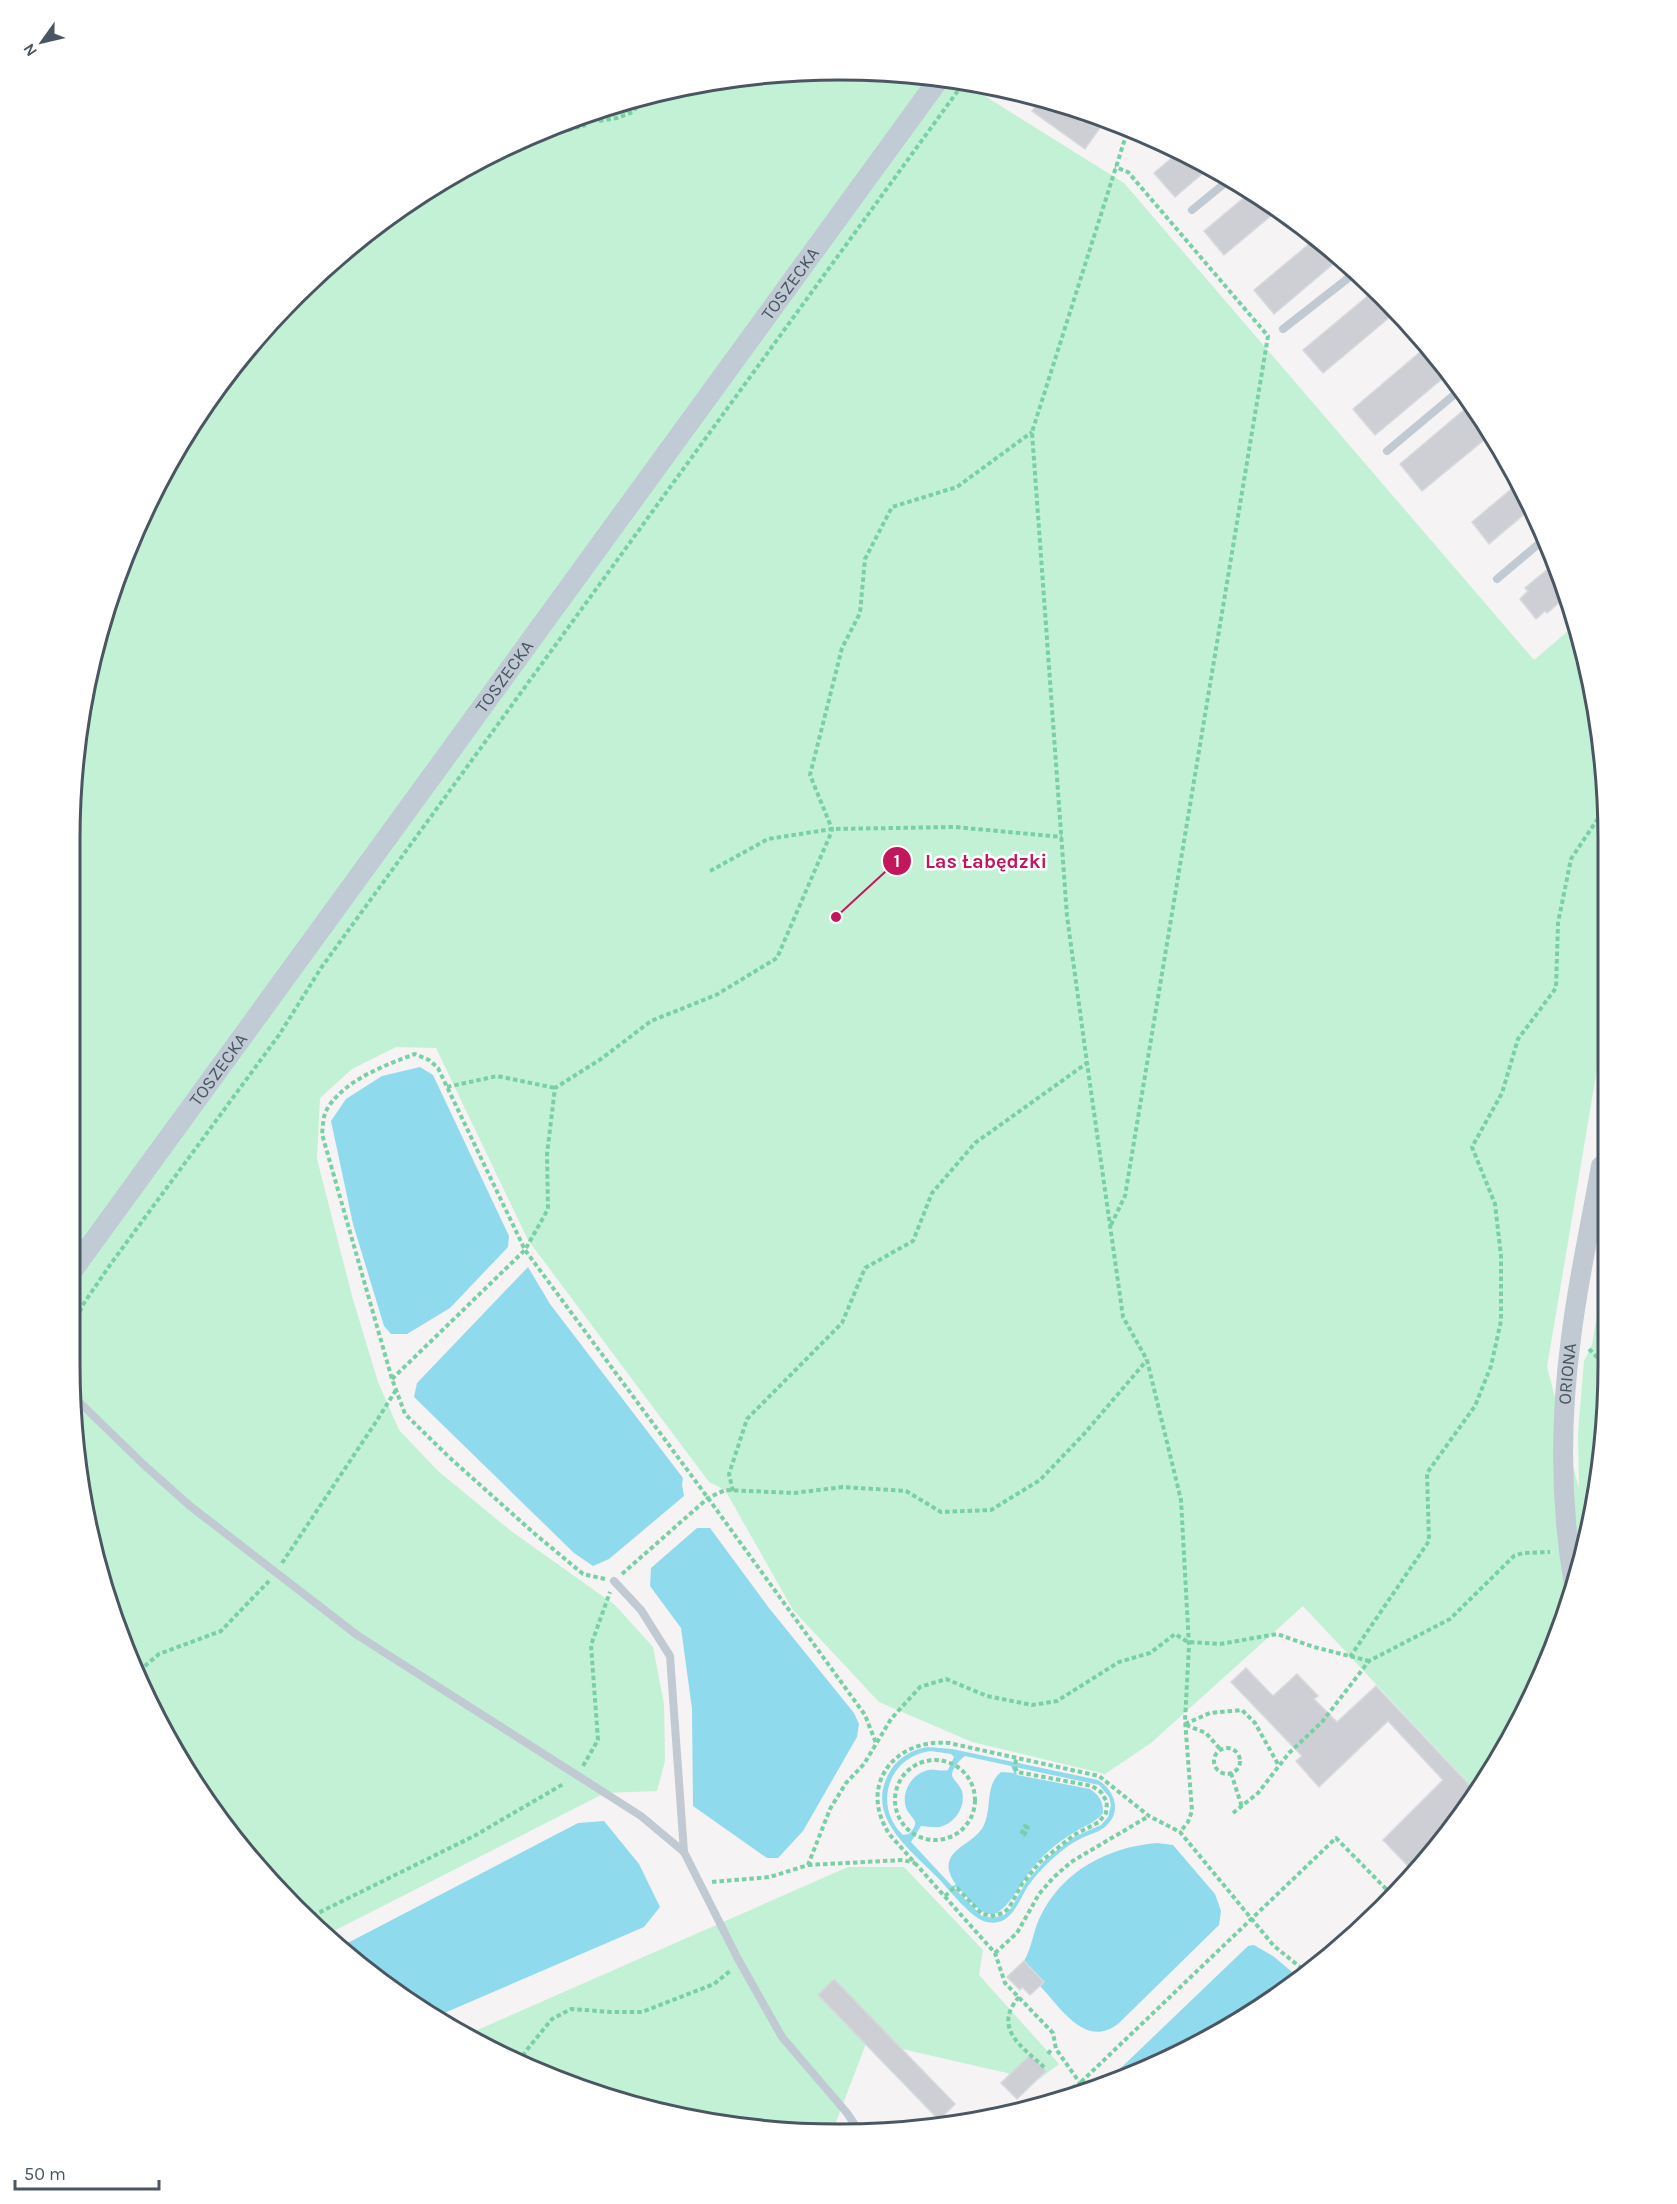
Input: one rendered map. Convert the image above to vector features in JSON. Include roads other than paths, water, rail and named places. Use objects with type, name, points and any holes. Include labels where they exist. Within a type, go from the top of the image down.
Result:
[{"type":"main road","name":"TOSZECKA","points":[[80,1260],[934,86]]},
{"type":"street","name":"ORIONA","points":[[1571,1566],[1564,1501],[1565,1390],[1571,1337],[1598,1183]]},
{"type":"lane","points":[[1192,210],[1223,184]]},
{"type":"lane","points":[[1283,329],[1349,277]]},
{"type":"lane","points":[[1387,451],[1454,395]]},
{"type":"lane","points":[[1497,579],[1538,544]]},
{"type":"lane","points":[[81,1404],[190,1506],[357,1635],[641,1816],[684,1852],[738,1959],[782,2037],[851,2124]]},
{"type":"lane","points":[[614,1581],[641,1610],[670,1656],[684,1852]]},
{"type":"water","points":[[420,1067],[433,1075],[509,1236],[508,1247],[450,1308],[407,1334],[391,1334],[384,1326],[353,1224],[331,1121],[346,1099],[382,1076]]},
{"type":"water","points":[[528,1267],[550,1304],[683,1478],[684,1496],[609,1559],[593,1566],[574,1553],[414,1397],[417,1383]]},
{"type":"water","points":[[697,1528],[710,1528],[769,1608],[854,1713],[859,1724],[857,1737],[803,1831],[778,1858],[767,1858],[693,1806],[692,1709],[681,1628],[650,1586],[651,1568]]},
{"type":"water","points":[[921,1748],[952,1749],[1098,1780],[1109,1789],[1112,1795],[1114,1814],[1104,1828],[1072,1843],[1050,1861],[1030,1883],[1008,1917],[995,1923],[981,1920],[960,1903],[904,1844],[887,1819],[883,1805],[883,1791],[888,1775],[899,1760]],"holes":[[[931,1751],[951,1754],[954,1757],[948,1770],[925,1771],[911,1782],[906,1792],[905,1804],[915,1824],[909,1834],[903,1835],[888,1810],[887,1797],[890,1784],[896,1772],[905,1762],[916,1755]],[[965,1756],[1011,1766],[1014,1773],[1001,1772],[996,1778],[990,1791],[988,1812],[983,1827],[950,1859],[949,1870],[956,1885],[952,1886],[911,1842],[921,1826],[940,1827],[950,1822],[958,1814],[963,1797],[952,1773]],[[1015,1767],[1099,1785],[1109,1797],[1111,1805],[1108,1817],[1101,1825],[1074,1837],[1046,1859],[1026,1882],[1012,1907],[1004,1915],[993,1918],[982,1916],[954,1888],[958,1887],[983,1912],[988,1914],[998,1912],[1004,1908],[1030,1871],[1047,1852],[1103,1813],[1100,1799],[1090,1789],[1017,1775]]]},
{"type":"water","points":[[604,1821],[639,1864],[660,1907],[644,1927],[443,2013],[376,1968],[347,1943],[578,1823]]},
{"type":"water","points":[[1157,1843],[1173,1845],[1215,1894],[1221,1911],[1219,1925],[1119,2023],[1107,2030],[1096,2032],[1085,2029],[1075,2023],[1057,2005],[1040,1986],[1043,1982],[1024,1961],[1038,1922],[1049,1901],[1061,1887],[1088,1864],[1121,1850]]},
{"type":"water","points":[[1254,1945],[1273,1956],[1294,1973],[1218,2023],[1117,2071],[1248,1946]]},
{"type":"place","name":"Las Łabędzki","points":[[836,917]]}]
